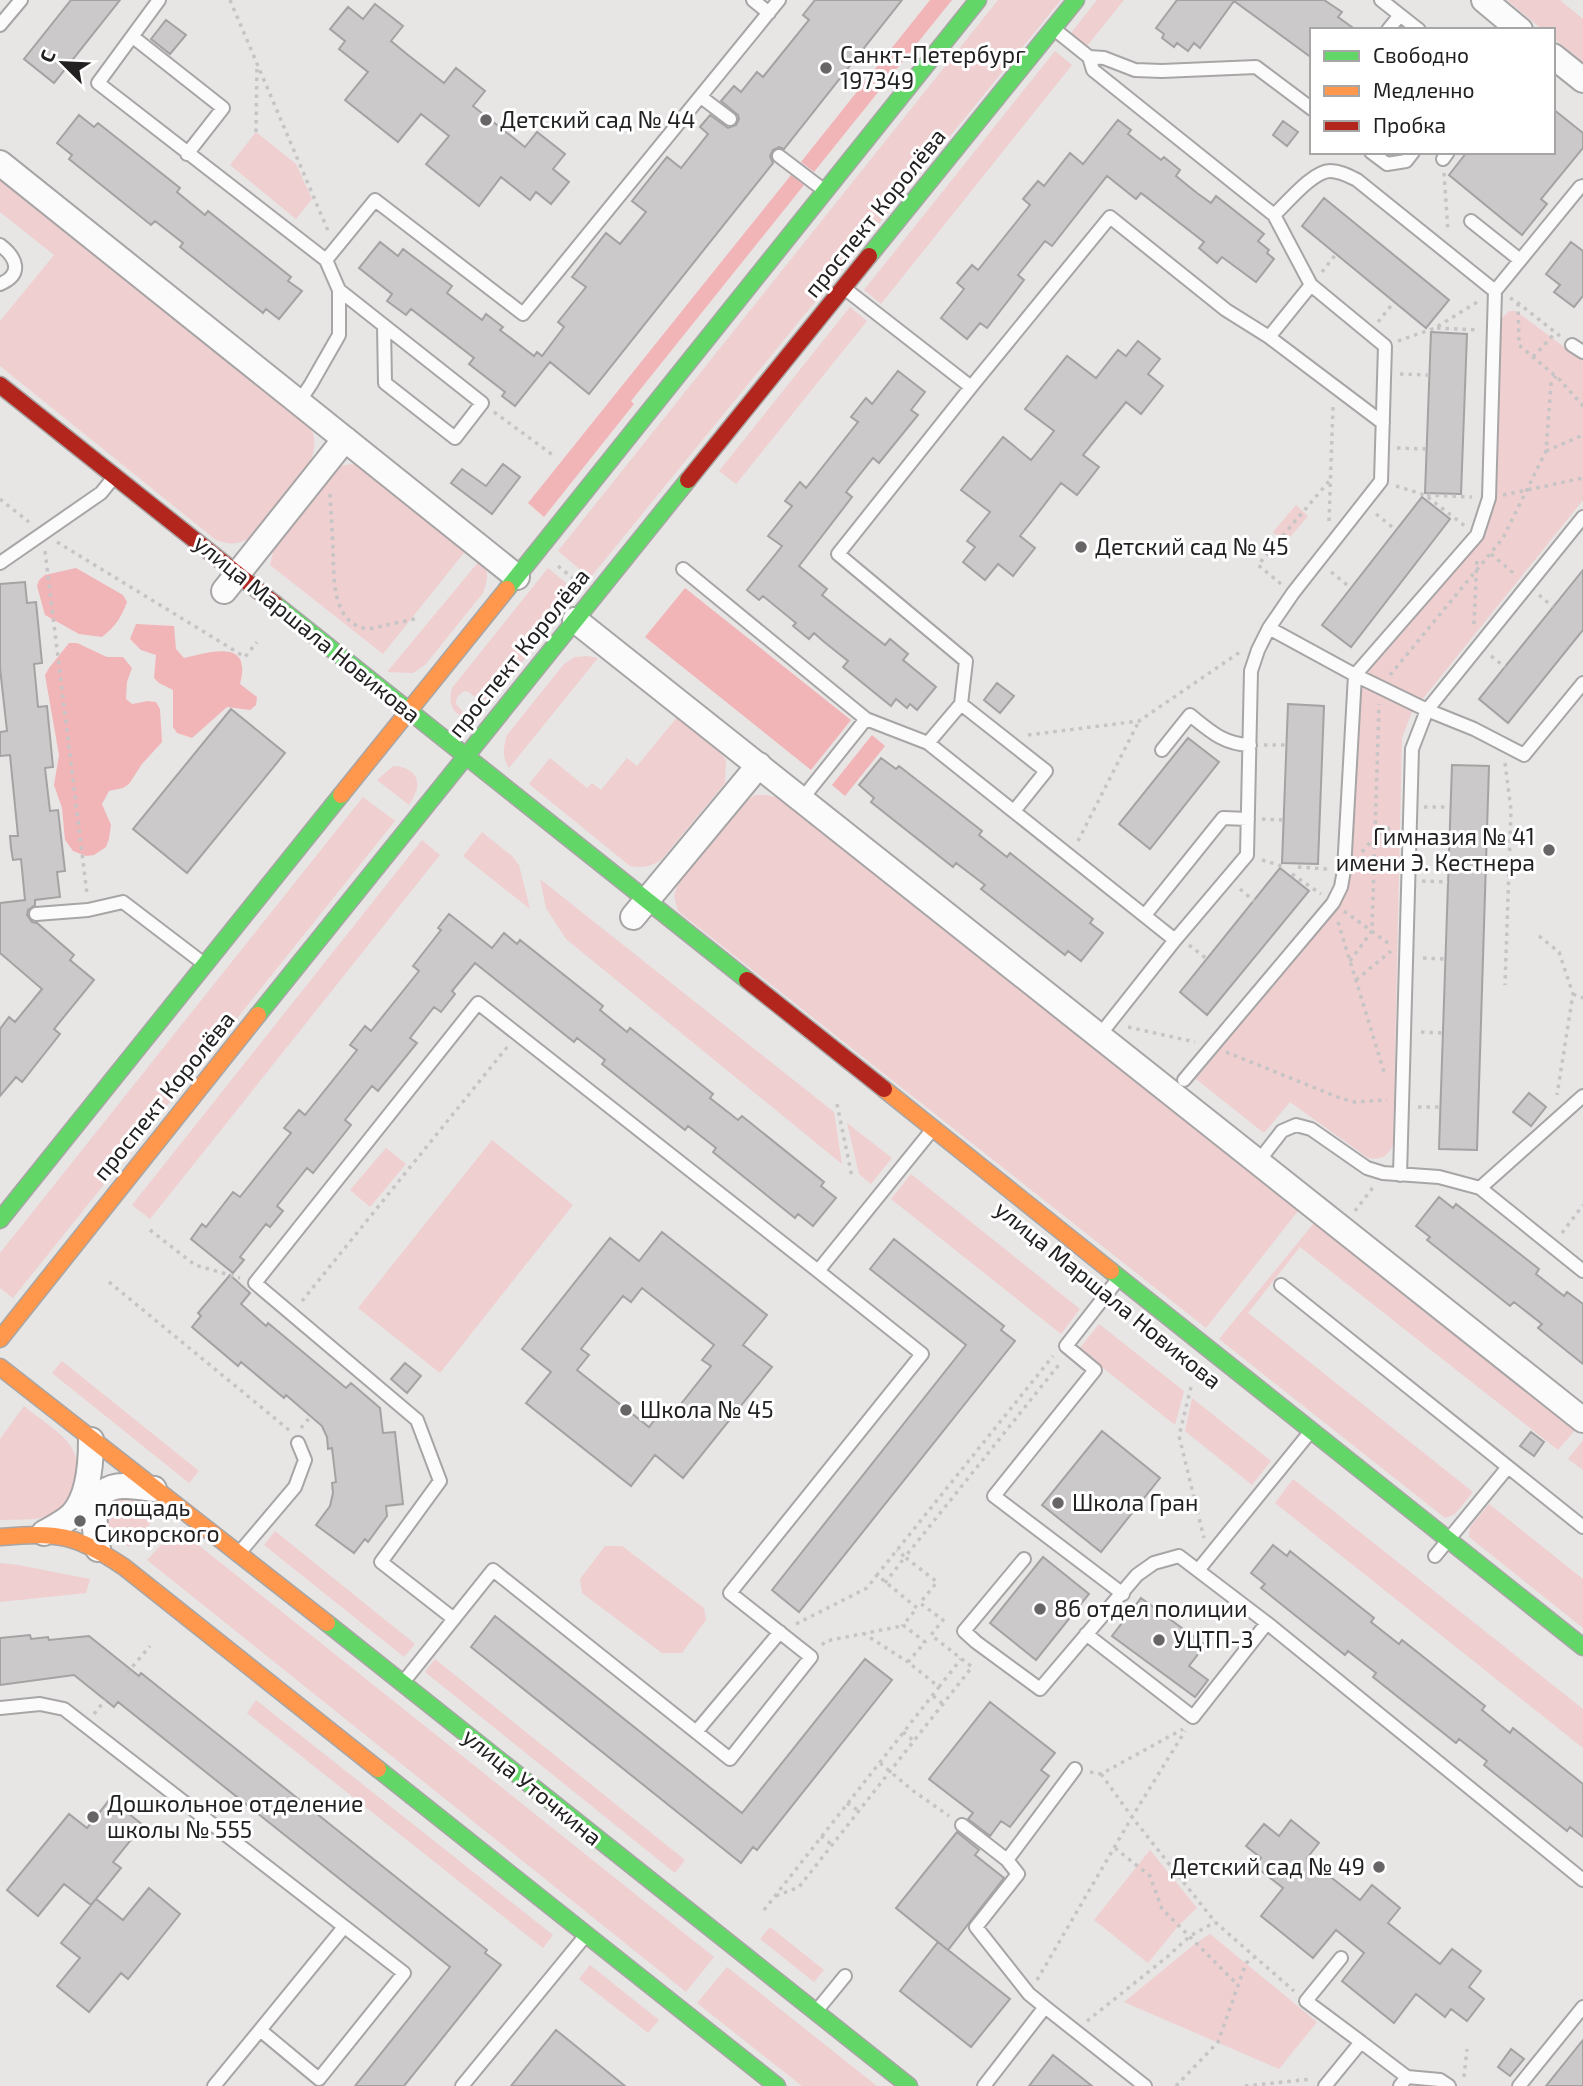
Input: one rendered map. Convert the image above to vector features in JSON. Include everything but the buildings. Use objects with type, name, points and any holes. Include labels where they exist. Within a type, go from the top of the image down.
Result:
[{"type":"street","points":[[0,1220],[978,0]]},
{"type":"street","name":"проспект Королёва","points":[[0,1339],[465,756],[1076,0]]},
{"type":"street","points":[[1484,0],[1518,28]]},
{"type":"street","points":[[1555,58],[1583,80]]},
{"type":"street","points":[[0,163],[517,577]]},
{"type":"street","name":"улица Маршала Новикова","points":[[0,385],[114,477],[228,587],[409,710],[465,756],[636,913],[933,1129],[1583,1647]]},
{"type":"street","points":[[228,587],[345,439]]},
{"type":"street","points":[[576,620],[1583,1420]]},
{"type":"street","points":[[636,913],[759,765]]},
{"type":"street","name":"улица Уточкина","points":[[0,1367],[403,1683],[909,2086]]},
{"type":"street","points":[[44,1534],[73,1514],[85,1490],[91,1465],[91,1440]]},
{"type":"street","points":[[98,1549],[94,1512],[99,1499],[110,1489],[124,1485],[154,1489]]},
{"type":"street","points":[[0,1538],[44,1534],[69,1536],[98,1549],[174,1606],[777,2086]]},
{"type":"lane","points":[[0,25],[21,0]]},
{"type":"lane","points":[[159,0],[98,83],[326,260],[339,290],[339,335],[299,402]]},
{"type":"lane","points":[[753,0],[769,13]]},
{"type":"lane","points":[[326,260],[374,200],[523,314],[779,0]]},
{"type":"lane","points":[[1381,0],[1416,28]]},
{"type":"lane","points":[[1390,28],[1400,15]]},
{"type":"lane","points":[[1054,28],[1088,57],[1093,70],[1275,215],[1311,285],[1385,346],[1381,481],[1293,593],[1269,628],[1251,671],[1247,855],[1099,1036]]},
{"type":"lane","points":[[133,37],[223,108],[187,154]]},
{"type":"lane","points":[[1088,57],[1104,58],[1135,71],[1256,68],[1310,108]]},
{"type":"lane","points":[[701,97],[730,119]]},
{"type":"lane","points":[[1374,154],[1387,164],[1406,161],[1411,154]]},
{"type":"lane","points":[[779,156],[826,191]]},
{"type":"lane","points":[[1275,215],[1315,176],[1329,171],[1343,173],[1357,180],[1495,291]]},
{"type":"lane","points":[[1184,1080],[1333,903],[1341,887],[1355,676],[1477,535],[1489,498],[1495,291],[1583,186]]},
{"type":"lane","points":[[929,743],[961,704],[966,661],[838,554],[1110,217],[1226,310],[1269,337],[1382,423]]},
{"type":"lane","points":[[1471,221],[1520,260]]},
{"type":"lane","points":[[0,245],[11,253],[15,262],[15,272],[9,280],[0,284]]},
{"type":"lane","points":[[1269,337],[1311,285]]},
{"type":"lane","points":[[844,288],[971,387]]},
{"type":"lane","points":[[339,290],[482,404],[455,438],[386,383],[384,326]]},
{"type":"lane","points":[[0,563],[101,493],[114,477]]},
{"type":"lane","points":[[1401,1174],[1400,1101],[1405,1032],[1412,749],[1427,710],[1583,517]]},
{"type":"lane","points":[[683,569],[866,719],[929,743],[1175,940]]},
{"type":"lane","points":[[1269,628],[1355,676],[1474,729],[1524,755],[1583,683]]},
{"type":"lane","points":[[961,704],[1046,771],[1014,811]]},
{"type":"lane","points":[[1162,750],[1190,715],[1221,739],[1250,745]]},
{"type":"lane","points":[[802,799],[866,719]]},
{"type":"lane","points":[[1145,915],[1223,818],[1248,819]]},
{"type":"lane","points":[[36,914],[89,910],[123,902],[206,964]]},
{"type":"lane","points":[[403,1683],[454,1619],[493,1570],[730,1759],[811,1657],[730,1593],[922,1354],[478,1003],[255,1283],[417,1420],[440,1482],[381,1562],[454,1619]]},
{"type":"lane","points":[[1480,1188],[1583,1096]]},
{"type":"lane","points":[[1258,1162],[1282,1131],[1296,1125],[1311,1129],[1367,1168],[1383,1173],[1439,1177],[1480,1188],[1583,1271]]},
{"type":"lane","points":[[817,1271],[933,1129]]},
{"type":"lane","points":[[1120,1278],[1066,1346],[1095,1370],[994,1496],[1123,1594]]},
{"type":"lane","points":[[1281,1285],[1583,1527]]},
{"type":"lane","points":[[1199,1569],[1311,1430]]},
{"type":"lane","points":[[237,1554],[295,1488],[304,1460],[298,1443]]},
{"type":"lane","points":[[1435,1556],[1508,1467]]},
{"type":"lane","points":[[1024,1559],[964,1631],[1040,1689],[1138,1575],[1154,1563],[1179,1556],[1267,1623],[1583,1880]]},
{"type":"lane","points":[[1086,1634],[1193,1717],[1267,1623]]},
{"type":"lane","points":[[696,1732],[780,1632]]},
{"type":"lane","points":[[0,1708],[40,1704],[64,1709],[404,1973],[319,2079],[260,2030]]},
{"type":"lane","points":[[1007,1860],[1075,1769]]},
{"type":"lane","points":[[962,1825],[1007,1860],[1018,1874],[976,1927],[1029,1994],[1145,2086]]},
{"type":"lane","points":[[214,2086],[344,1927]]},
{"type":"lane","points":[[462,2086],[587,1934]]},
{"type":"lane","points":[[1341,1958],[1306,2001],[1361,2042],[1404,2082],[1440,2080],[1449,2086]]},
{"type":"lane","points":[[815,2011],[845,1976]]},
{"type":"lane","points":[[984,2086],[1045,2007]]},
{"type":"lane","points":[[1519,2086],[1583,2007]]},
{"type":"lane","points":[[1329,2081],[1361,2042]]},
{"type":"path","points":[[230,0],[336,248]]},
{"type":"path","points":[[256,132],[257,63]]},
{"type":"path","points":[[1445,155],[1450,255]]},
{"type":"path","points":[[1385,346],[1435,328],[1495,291],[1518,303],[1578,349]]},
{"type":"path","points":[[1369,333],[1394,302]]},
{"type":"path","points":[[1518,303],[1519,345],[1556,376],[1583,406]]},
{"type":"path","points":[[1435,328],[1494,331]]},
{"type":"path","points":[[1533,357],[1555,332]]},
{"type":"path","points":[[1384,374],[1429,375]]},
{"type":"path","points":[[1350,961],[1371,931],[1380,687],[1503,538],[1546,451],[1551,384],[1556,376]]},
{"type":"path","points":[[1334,385],[1328,520],[1341,532]]},
{"type":"path","points":[[482,404],[554,456]]},
{"type":"path","points":[[1546,451],[1583,435]]},
{"type":"path","points":[[1382,448],[1427,449]]},
{"type":"path","points":[[323,466],[330,473],[334,593],[345,616],[361,628],[369,629],[419,618]]},
{"type":"path","points":[[1293,593],[1258,565],[1330,480]]},
{"type":"path","points":[[1381,481],[1425,495],[1477,535],[1473,636],[1479,646]]},
{"type":"path","points":[[0,499],[43,533],[245,657],[257,642]]},
{"type":"path","points":[[1363,503],[1396,530]]},
{"type":"path","points":[[43,533],[89,910]]},
{"type":"path","points":[[1491,554],[1528,585]]},
{"type":"path","points":[[550,560],[575,580]]},
{"type":"path","points":[[1318,561],[1351,589]]},
{"type":"path","points":[[1004,738],[1139,721],[1246,648],[1258,650]]},
{"type":"path","points":[[1070,856],[1139,721]]},
{"type":"path","points":[[1502,744],[1511,810],[1505,985]]},
{"type":"path","points":[[1298,867],[1344,870],[1374,838],[1410,810],[1450,807]]},
{"type":"path","points":[[1293,874],[1395,948],[1356,980]]},
{"type":"path","points":[[1408,881],[1448,882]]},
{"type":"path","points":[[1333,903],[1356,980],[1400,1101]]},
{"type":"path","points":[[1539,936],[1559,951],[1573,994],[1553,1122]]},
{"type":"path","points":[[1407,958],[1446,959]]},
{"type":"path","points":[[1573,994],[1583,998]]},
{"type":"path","points":[[1127,1027],[1212,1046],[1355,1102],[1400,1101],[1441,1107]]},
{"type":"path","points":[[1405,1032],[1443,1033]]},
{"type":"path","points":[[291,1313],[518,1034]]},
{"type":"path","points":[[837,1104],[852,1177]]},
{"type":"path","points":[[1353,1214],[1383,1173]]},
{"type":"path","points":[[1552,1246],[1583,1205]]},
{"type":"path","points":[[150,1230],[195,1265],[255,1283]]},
{"type":"path","points":[[109,1282],[295,1435],[298,1443]]},
{"type":"path","points":[[780,1632],[867,1588],[1051,1357],[1064,1352],[1060,1365],[885,1583]]},
{"type":"path","points":[[1028,1386],[1037,1393]]},
{"type":"path","points":[[1191,1387],[1178,1436],[1208,1556]]},
{"type":"path","points":[[996,1426],[1005,1433]]},
{"type":"path","points":[[968,1462],[976,1469]]},
{"type":"path","points":[[937,1500],[945,1507]]},
{"type":"path","points":[[811,1657],[825,1641],[903,1625],[917,1608],[936,1582],[897,1550]]},
{"type":"path","points":[[877,1575],[917,1608]]},
{"type":"path","points":[[908,1662],[943,1620],[920,1602]]},
{"type":"path","points":[[903,1625],[925,1643]]},
{"type":"path","points":[[863,1633],[908,1662],[939,1687]]},
{"type":"path","points":[[775,1897],[799,1887],[972,1667],[931,1635]]},
{"type":"path","points":[[127,1672],[150,1646]]},
{"type":"path","points":[[764,1910],[961,1659]]},
{"type":"path","points":[[933,1696],[943,1704]]},
{"type":"path","points":[[1029,1994],[1188,1727],[1101,1774],[1075,1769]]},
{"type":"path","points":[[903,1732],[914,1741]]},
{"type":"path","points":[[880,1762],[912,1790],[962,1825]]},
{"type":"path","points":[[1101,1774],[1215,1922],[1306,2001]]},
{"type":"path","points":[[909,1795],[912,1790]]},
{"type":"path","points":[[848,1803],[859,1811]]},
{"type":"path","points":[[821,1836],[832,1845]]},
{"type":"path","points":[[1115,1848],[1150,1875],[1162,1909],[1238,1985]]},
{"type":"path","points":[[1076,2031],[1191,1936],[1215,1922]]},
{"type":"path","points":[[1176,2086],[1217,2042],[1246,1963],[1255,1957]]},
{"type":"path","points":[[1462,2086],[1467,2049]]},
{"type":"path","points":[[1245,2086],[1329,2081]]},
{"type":"shaded area","points":[[930,0],[952,0],[814,172],[801,162]]},
{"type":"shaded area","points":[[998,0],[1061,0],[590,578],[558,551]]},
{"type":"shaded area","points":[[1097,0],[1124,0],[1087,46],[1071,33]]},
{"type":"shaded area","points":[[1507,0],[1560,0],[1583,19],[1583,62],[1555,40],[1555,28],[1541,28]]},
{"type":"shaded area","points":[[1055,51],[1072,65],[881,304],[864,290]]},
{"type":"shaded area","points":[[256,132],[296,164],[312,199],[296,219],[230,165]]},
{"type":"shaded area","points":[[791,175],[804,185],[631,401],[634,404],[544,517],[528,503]]},
{"type":"shaded area","points":[[0,178],[311,428],[314,444],[311,460],[251,537],[234,543],[216,540],[0,366],[0,321],[54,255],[0,212]]},
{"type":"shaded area","points":[[850,307],[867,321],[736,484],[719,471]]},
{"type":"shaded area","points":[[1509,311],[1516,311],[1583,361],[1583,500],[1412,712],[1402,738],[1393,1145],[1384,1157],[1368,1158],[1290,1102],[1264,1133],[1196,1079],[1339,903],[1347,889],[1360,681],[1482,540],[1496,499],[1500,326],[1502,318]]},
{"type":"shaded area","points":[[352,464],[362,467],[467,549],[383,654],[270,565],[274,547],[329,473],[339,466]]},
{"type":"shaded area","points":[[1296,505],[1308,516],[1285,543],[1273,532]]},
{"type":"shaded area","points":[[480,560],[487,576],[483,593],[425,665],[413,673],[387,672]]},
{"type":"shaded area","points":[[76,568],[123,595],[127,602],[117,622],[102,637],[79,634],[45,615],[37,586],[39,580],[45,575]]},
{"type":"shaded area","points":[[548,568],[578,593],[481,713],[466,716],[456,712],[451,703],[452,688]],"holes":[[[464,691],[477,699],[475,707],[463,712],[456,700]]]},
{"type":"shaded area","points":[[685,588],[851,720],[811,770],[645,637]]},
{"type":"shaded area","points":[[136,624],[174,626],[176,649],[184,658],[218,651],[235,654],[242,667],[240,684],[257,697],[256,705],[250,710],[227,707],[192,738],[177,733],[173,727],[173,690],[154,678],[156,655],[141,650],[130,639]]},
{"type":"shaded area","points":[[69,643],[77,643],[107,657],[123,657],[132,668],[127,682],[126,699],[132,704],[156,702],[160,709],[162,742],[142,764],[129,784],[109,791],[102,804],[111,825],[109,839],[106,847],[94,855],[86,856],[73,851],[65,840],[62,808],[54,785],[59,755],[45,675]]},
{"type":"shaded area","points":[[575,657],[598,658],[509,768],[504,752],[507,735],[564,664]]},
{"type":"shaded area","points":[[678,716],[726,760],[725,783],[662,859],[654,864],[630,866],[529,784],[550,758],[587,788],[592,783],[601,790],[627,758],[637,766]]},
{"type":"shaded area","points":[[872,735],[885,746],[845,796],[832,785]]},
{"type":"shaded area","points":[[393,766],[407,769],[416,778],[416,790],[409,805],[377,780]]},
{"type":"shaded area","points":[[755,795],[779,798],[1298,1211],[1206,1328],[678,911],[674,896],[681,875],[742,804]]},
{"type":"shaded area","points":[[363,797],[395,821],[13,1298],[0,1288],[0,1253]]},
{"type":"shaded area","points":[[482,832],[519,865],[530,909],[463,856]]},
{"type":"shaded area","points":[[422,840],[440,855],[150,1219],[132,1205]]},
{"type":"shaded area","points":[[540,879],[834,1112],[842,1164],[566,939],[546,908]]},
{"type":"shaded area","points":[[847,1123],[892,1158],[871,1184],[859,1174]]},
{"type":"shaded area","points":[[492,1140],[573,1205],[440,1373],[358,1308]]},
{"type":"shaded area","points":[[386,1148],[406,1164],[370,1207],[350,1190]]},
{"type":"shaded area","points":[[911,1174],[1080,1309],[1061,1334],[891,1199]]},
{"type":"shaded area","points":[[1314,1223],[1575,1430],[1558,1450],[1300,1247],[1248,1313],[1473,1492],[1455,1514],[1445,1518],[1219,1339]]},
{"type":"shaded area","points":[[1099,1324],[1184,1391],[1175,1425],[1079,1349]]},
{"type":"shaded area","points":[[62,1361],[199,1471],[189,1483],[52,1373]]},
{"type":"shaded area","points":[[1192,1398],[1271,1461],[1252,1485],[1185,1431]]},
{"type":"shaded area","points":[[24,1406],[69,1444],[76,1459],[76,1480],[68,1499],[53,1513],[34,1519],[0,1520],[0,1439]]},
{"type":"shaded area","points":[[1583,1440],[1583,1470],[1568,1459]]},
{"type":"shaded area","points":[[1293,1479],[1583,1709],[1583,1748],[1275,1503]]},
{"type":"shaded area","points":[[134,1494],[159,1514],[129,1547],[107,1529],[106,1502]]},
{"type":"shaded area","points":[[1489,1504],[1583,1579],[1583,1628],[1469,1537],[1470,1527]]},
{"type":"shaded area","points":[[177,1528],[714,1957],[686,1992],[147,1560]]},
{"type":"shaded area","points":[[275,1531],[415,1644],[404,1657],[264,1545]]},
{"type":"shaded area","points":[[605,1546],[622,1546],[704,1608],[706,1620],[682,1653],[662,1653],[582,1593],[580,1579]]},
{"type":"shaded area","points":[[0,1563],[90,1579],[86,1593],[0,1602]]},
{"type":"shaded area","points":[[435,1659],[685,1860],[675,1873],[425,1672]]},
{"type":"shaded area","points":[[256,1700],[553,1935],[543,1948],[247,1713]]},
{"type":"shaded area","points":[[1150,1850],[1197,1908],[1179,1925],[1148,1963],[1094,1920]]},
{"type":"shaded area","points":[[770,1927],[824,1970],[814,1982],[760,1939]]},
{"type":"shaded area","points":[[1210,1934],[1317,2022],[1279,2069],[1124,2002]]},
{"type":"shaded area","points":[[590,1965],[659,2020],[648,2033],[579,1979]]},
{"type":"shaded area","points":[[727,1967],[877,2086],[802,2086],[697,2003]]},
{"type":"traffic: fast","points":[[507,589],[978,0]]},
{"type":"traffic: fast","points":[[869,256],[1076,0]]},
{"type":"traffic: fast","points":[[258,1015],[688,480]]},
{"type":"traffic: fast","points":[[275,604],[747,980]]},
{"type":"traffic: fast","points":[[0,1220],[341,795]]},
{"type":"traffic: fast","points":[[1111,1271],[1583,1647]]},
{"type":"traffic: fast","points":[[327,1623],[909,2086]]},
{"type":"traffic: fast","points":[[378,1769],[777,2086]]},
{"type":"traffic: slow","points":[[341,795],[507,589]]},
{"type":"traffic: slow","points":[[0,1339],[258,1015]]},
{"type":"traffic: slow","points":[[884,1089],[1111,1271]]},
{"type":"traffic: slow","points":[[0,1367],[327,1623]]},
{"type":"traffic: slow","points":[[0,1537],[37,1535],[65,1538],[107,1556],[378,1769]]},
{"type":"traffic: jam","points":[[688,480],[869,256]]},
{"type":"traffic: jam","points":[[0,385],[275,604]]},
{"type":"traffic: jam","points":[[747,980],[884,1089]]},
{"type":"place","name":"Санкт-Петербург 197349","points":[[826,68]]},
{"type":"place","name":"Детский сад № 44","points":[[486,120]]},
{"type":"place","name":"Детский сад № 45","points":[[1081,547]]},
{"type":"place","name":"Гимназия № 41 имени Э. Кестнера","points":[[1549,850]]},
{"type":"place","name":"Школа № 45","points":[[626,1410]]},
{"type":"place","name":"Школа Гран","points":[[1058,1503]]},
{"type":"place","name":"площадь Сикорского","points":[[80,1521]]},
{"type":"place","name":"86 отдел полиции","points":[[1040,1609]]},
{"type":"place","name":"УЦТП-3","points":[[1159,1640]]},
{"type":"place","name":"Дошкольное отделение школы № 555","points":[[93,1817]]},
{"type":"place","name":"Детский сад № 49","points":[[1379,1867]]}]
